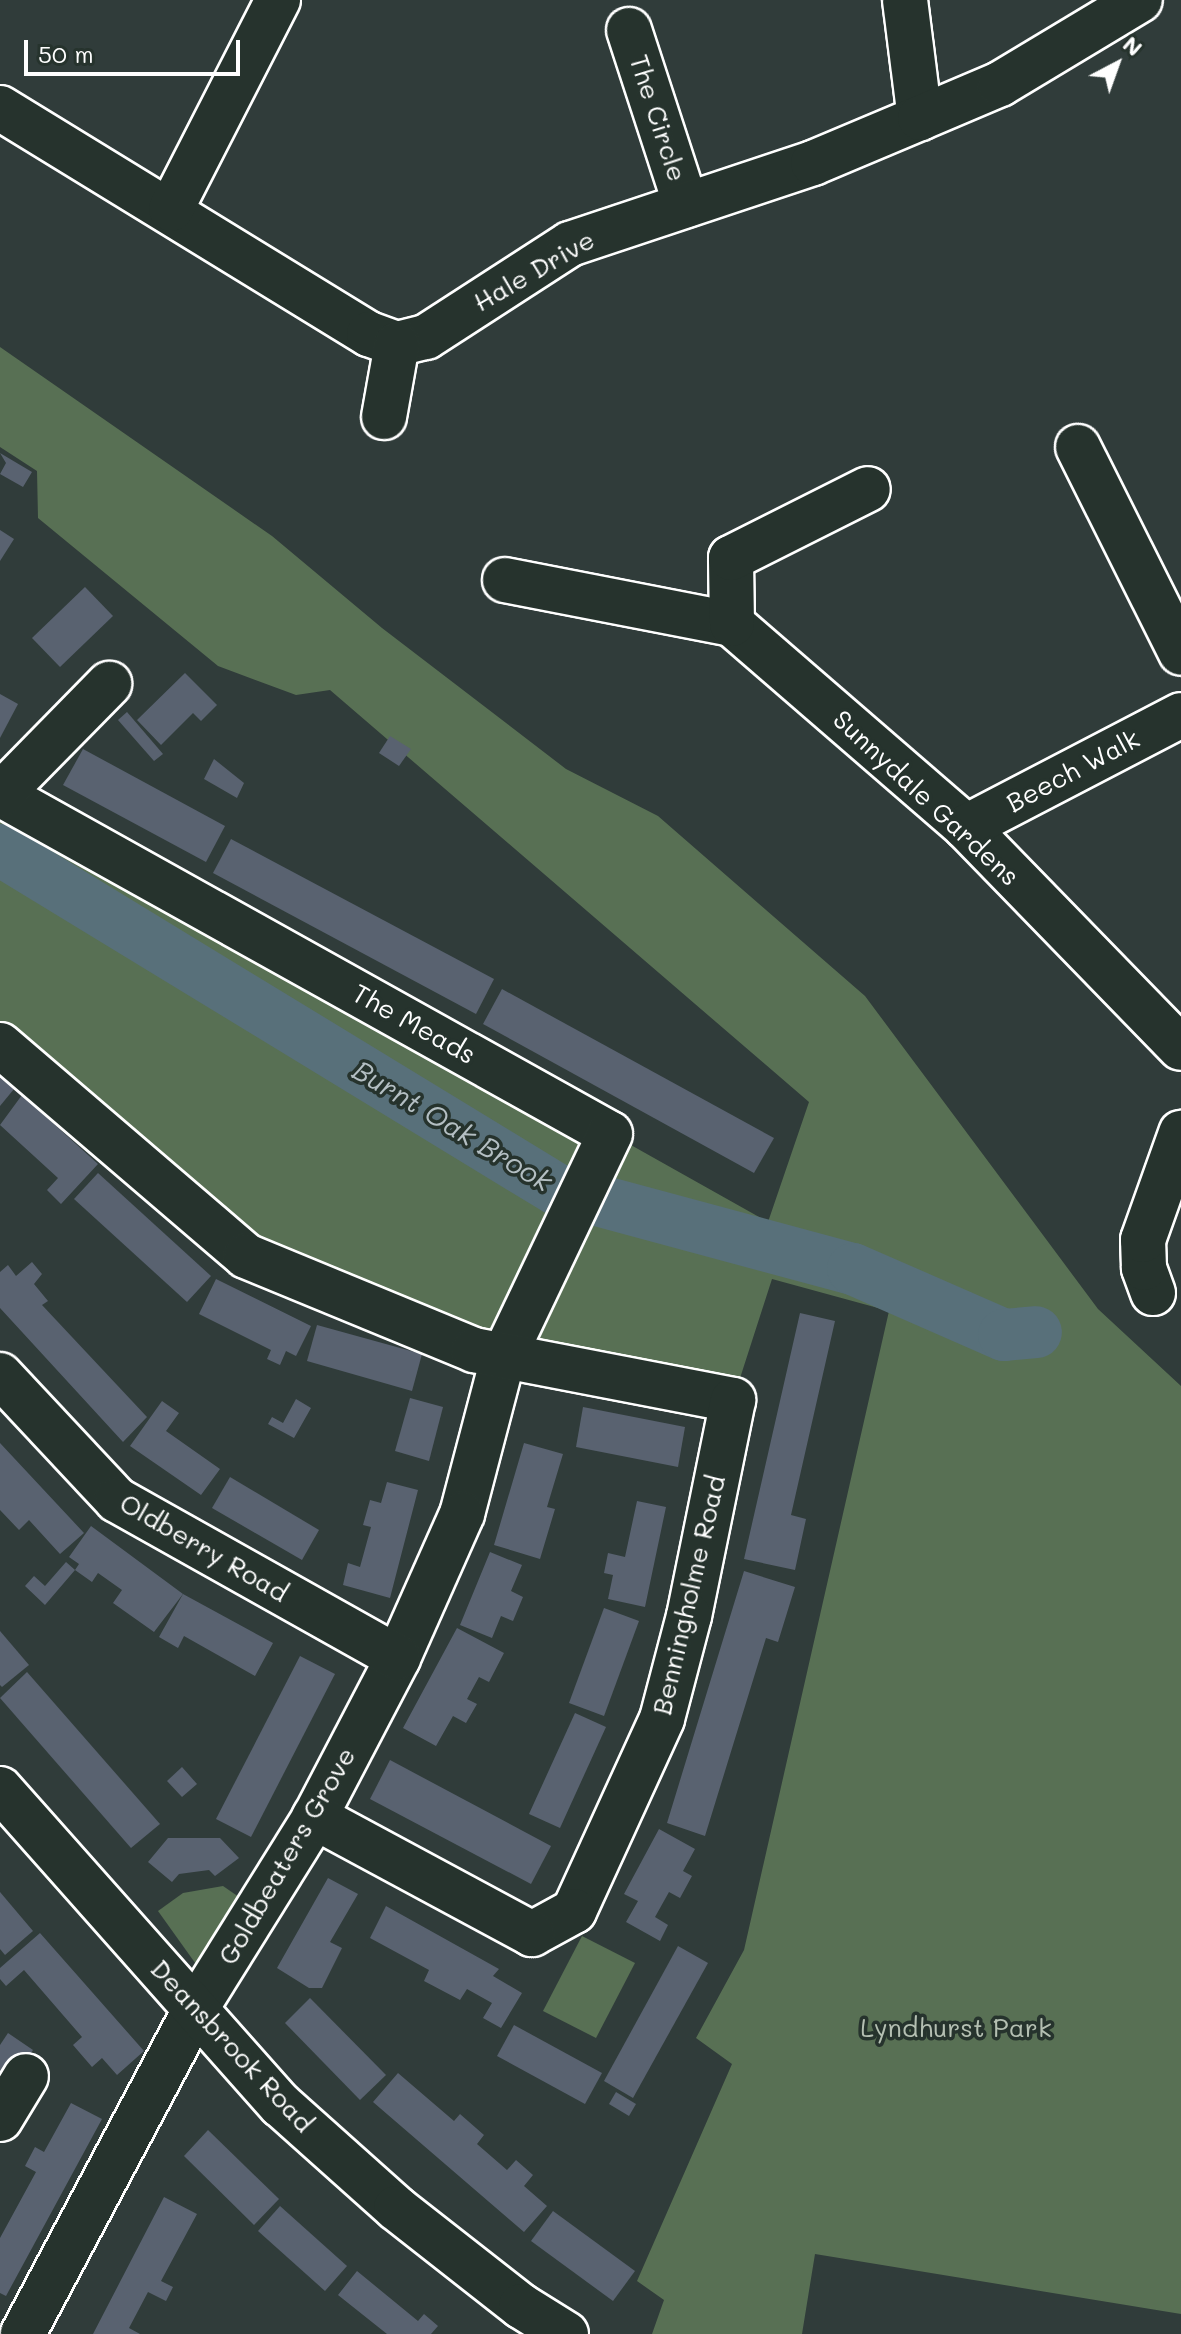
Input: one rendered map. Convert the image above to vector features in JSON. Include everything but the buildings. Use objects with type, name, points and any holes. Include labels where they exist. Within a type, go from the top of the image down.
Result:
[{"type":"street","points":[[171,209],[278,0]]},
{"type":"street","points":[[905,0],[920,118]]},
{"type":"street","name":"Hale Drive","points":[[397,344],[426,337],[570,244],[813,163],[1000,84],[1140,0]]},
{"type":"street","name":"The Circle","points":[[629,30],[686,205]]},
{"type":"street","points":[[0,108],[171,209],[369,334],[397,344],[384,417]]},
{"type":"street","points":[[1078,447],[1181,653]]},
{"type":"street","points":[[505,580],[732,624],[731,558],[868,489]]},
{"type":"street","name":"Sunnydale Gardens","points":[[732,624],[966,827],[1181,1048]]},
{"type":"street","name":"The Meads","points":[[109,684],[0,794],[610,1134],[503,1358]]},
{"type":"street","name":"Beech Walk","points":[[966,827],[1181,715]]},
{"type":"street","points":[[0,1045],[246,1256],[503,1358]]},
{"type":"street","points":[[1153,1293],[1144,1268],[1143,1240],[1181,1133]]},
{"type":"street","name":"Benningholme Road","points":[[315,1817],[532,1934],[574,1911],[662,1719],[689,1616],[733,1400],[503,1358]]},
{"type":"street","name":"Goldbeaters Grove","points":[[23,2334],[195,2010],[315,1817],[398,1658],[462,1514],[503,1358]]},
{"type":"street","name":"Oldberry Road","points":[[0,1375],[117,1500],[398,1658]]},
{"type":"street","name":"Deansbrook Road","points":[[0,1789],[281,2105],[396,2208],[521,2306],[566,2334]]},
{"type":"street","points":[[0,2119],[26,2076]]},
{"type":"green space","name":"Lyndhurst Park","points":[[0,347],[272,536],[382,628],[566,769],[658,816],[865,996],[1098,1309],[1181,1386],[1181,2314],[815,2254],[802,2334],[652,2334],[664,2300],[637,2281],[732,2064],[696,2038],[744,1950],[889,1311],[772,1279],[732,1403],[503,1358],[246,1256],[0,1045],[0,791],[768,1222],[809,1102],[330,690],[296,695],[218,666],[38,518],[37,471],[0,447]]},
{"type":"green space","points":[[223,1886],[239,1897],[208,1965],[198,1967],[158,1911],[183,1893]]},
{"type":"green space","points":[[582,1936],[635,1963],[596,2038],[543,2011]]},
{"type":"waterway","name":"Burnt Oak Brook","points":[[0,850],[556,1189],[853,1269],[1004,1335],[1036,1332]]}]
